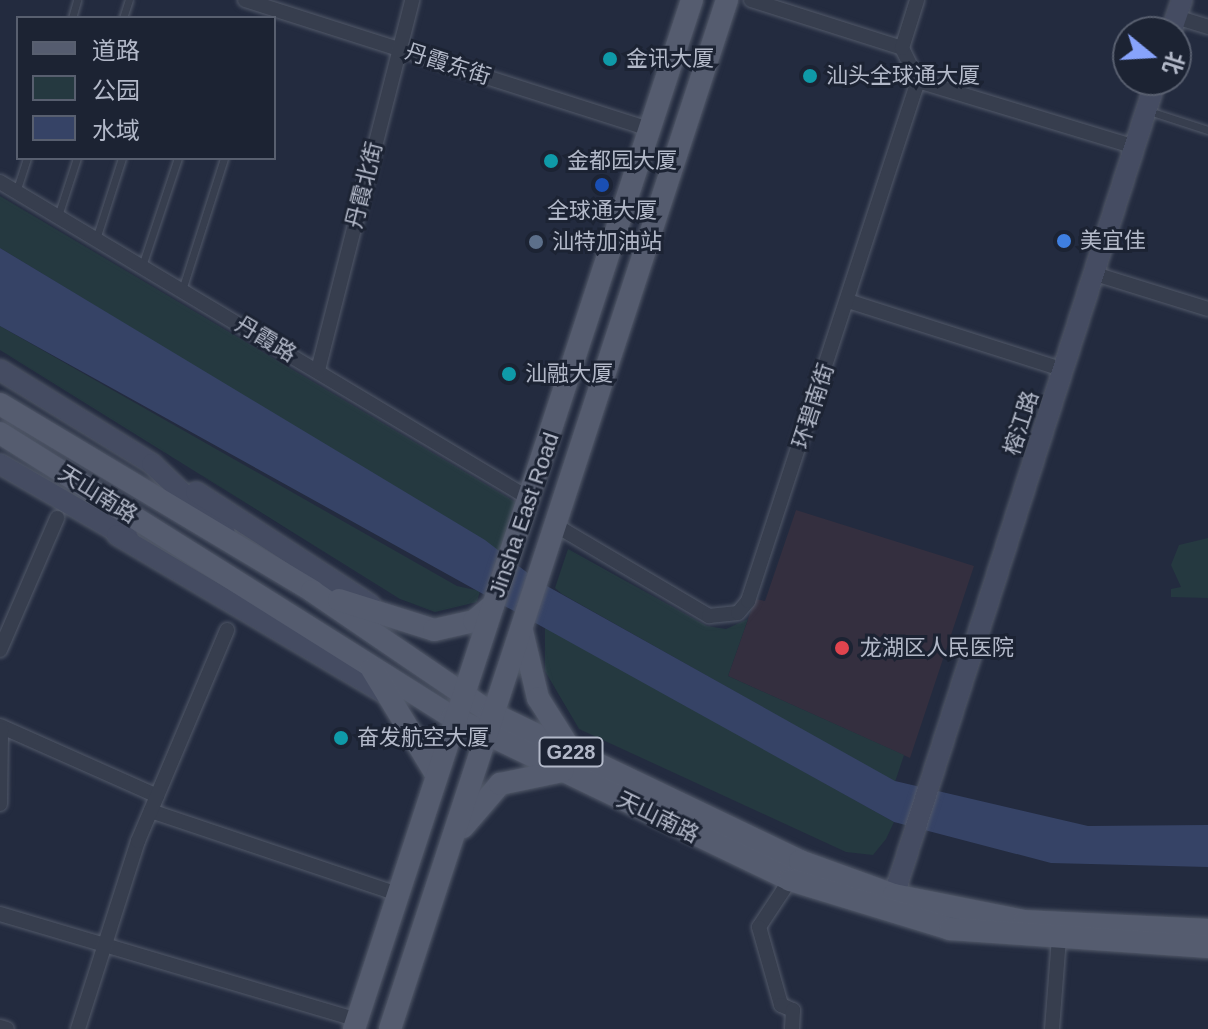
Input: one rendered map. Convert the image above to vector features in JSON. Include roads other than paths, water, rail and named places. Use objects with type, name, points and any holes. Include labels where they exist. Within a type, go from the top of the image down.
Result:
[{"type":"main road","name":"Jinsha East Road","points":[[355,1024],[434,771],[514,548],[692,0]]},
{"type":"main road","name":"Jinsha East Road","points":[[390,1029],[727,0]]},
{"type":"main road","name":"榕江路","points":[[894,895],[928,779],[1151,96]]},
{"type":"main road","name":"天山南路","points":[[0,370],[389,617]]},
{"type":"main road","name":"天山南路","points":[[0,404],[312,591],[461,695],[488,724]]},
{"type":"main road","name":"天山南路","points":[[0,433],[365,659],[452,717],[488,724],[568,762],[800,861],[894,895],[1024,921],[1208,930]]},
{"type":"main road","points":[[0,464],[394,698]]},
{"type":"main road","name":"天山南路","points":[[152,464],[240,547]]},
{"type":"main road","points":[[117,535],[210,562]]},
{"type":"main road","points":[[312,591],[389,617],[454,628],[494,604]]},
{"type":"main road","points":[[447,851],[500,784],[568,762],[532,683],[522,623]]},
{"type":"main road","points":[[365,659],[394,698],[434,771]]},
{"type":"main road","name":"天山南路","points":[[568,762],[790,880],[950,929],[1208,947]]},
{"type":"street","name":"丹霞东街","points":[[245,0],[650,129]]},
{"type":"street","name":"丹霞北街","points":[[318,370],[412,0]]},
{"type":"street","points":[[751,0],[902,48]]},
{"type":"street","points":[[917,0],[902,48],[918,81],[1135,147]]},
{"type":"street","name":"环碧南街","points":[[555,525],[709,616],[738,613],[848,301],[918,81]]},
{"type":"street","name":"丹霞路","points":[[0,182],[530,499]]},
{"type":"street","points":[[1095,274],[1208,309]]},
{"type":"street","points":[[848,301],[1064,370]]},
{"type":"street","points":[[0,650],[57,518]]},
{"type":"street","points":[[78,1029],[151,811],[227,630]]},
{"type":"street","points":[[0,804],[1,728],[157,796]]},
{"type":"street","points":[[151,811],[394,893]]},
{"type":"street","points":[[790,880],[759,927],[768,973],[781,1005],[793,1010],[792,1029]]},
{"type":"street","points":[[0,914],[355,1024]]},
{"type":"street","points":[[1052,1029],[1059,939]]},
{"type":"street","points":[[0,1027],[7,1029]]},
{"type":"lane","points":[[1147,110],[1208,130]]},
{"type":"lane","points":[[16,192],[26,160]]},
{"type":"lane","points":[[58,216],[76,160]]},
{"type":"lane","points":[[96,239],[121,160]]},
{"type":"lane","points":[[142,266],[177,160]]},
{"type":"lane","points":[[182,290],[223,160]]},
{"type":"water","points":[[0,248],[485,540],[538,581],[895,781],[1088,826],[1208,825],[1208,867],[1051,863],[894,822],[0,326]]},
{"type":"place","name":"金讯大厦","points":[[610,59]]},
{"type":"place","name":"汕头全球通大厦","points":[[810,76]]},
{"type":"place","name":"金都园大厦","points":[[551,161]]},
{"type":"place","name":"全球通大厦","points":[[602,185]]},
{"type":"place","name":"美宜佳","points":[[1064,241]]},
{"type":"place","name":"汕特加油站","points":[[536,242]]},
{"type":"place","name":"汕融大厦","points":[[509,374]]},
{"type":"place","name":"龙湖区人民医院","points":[[842,648]]},
{"type":"place","name":"奋发航空大厦","points":[[341,738]]}]
